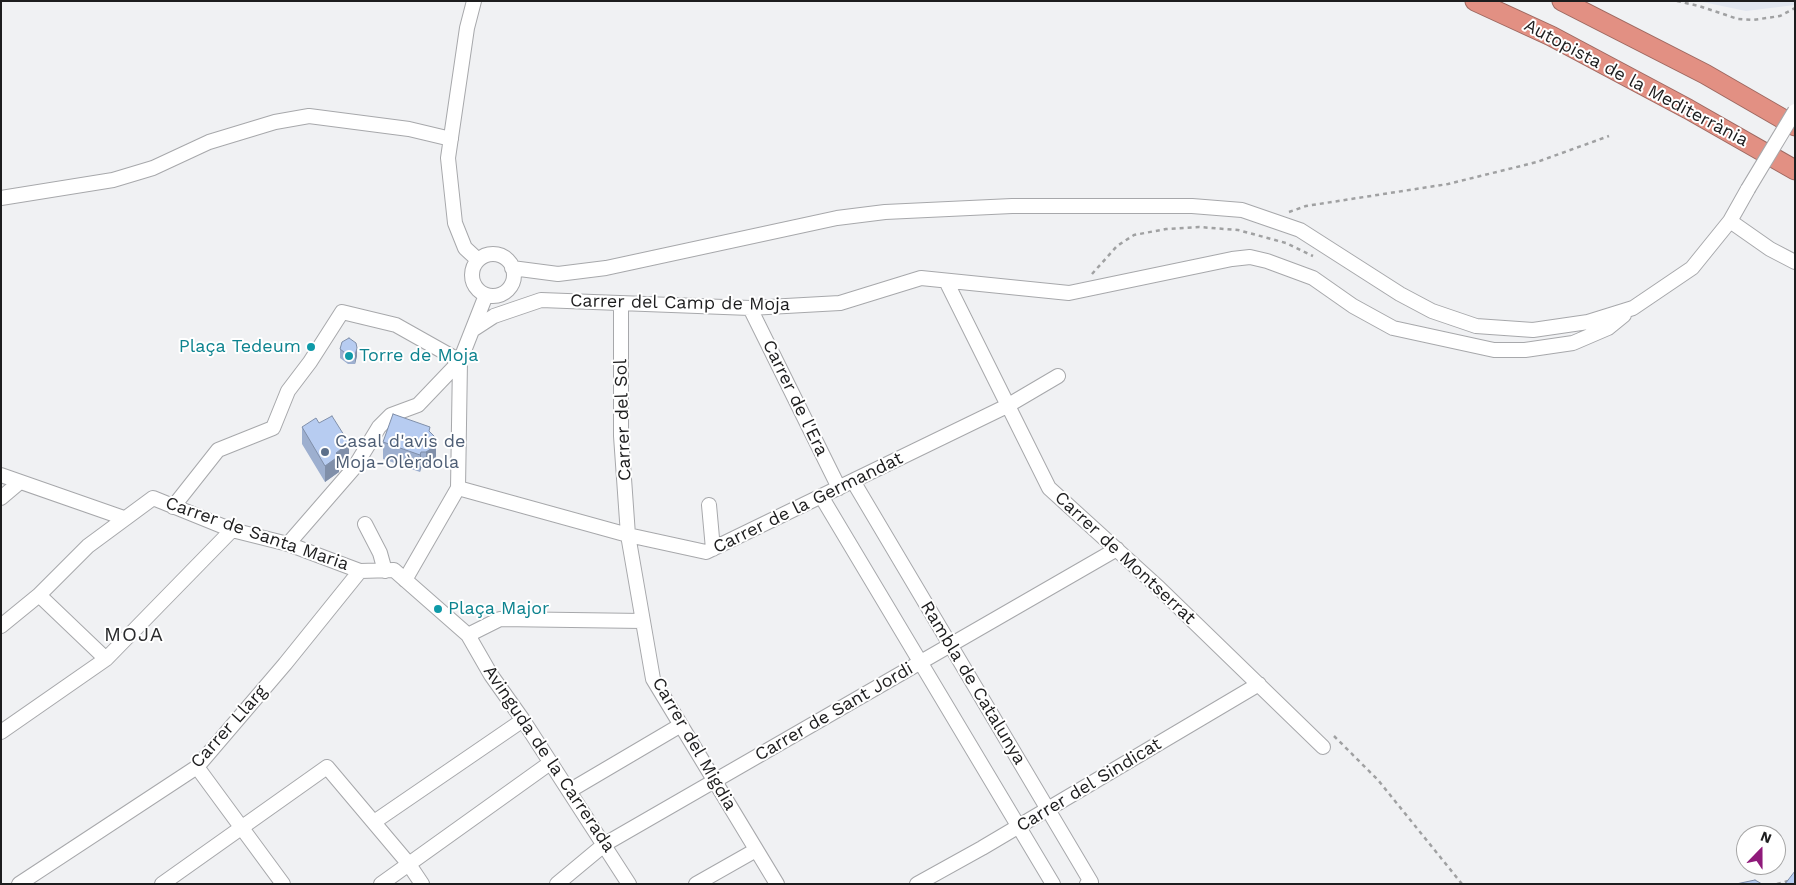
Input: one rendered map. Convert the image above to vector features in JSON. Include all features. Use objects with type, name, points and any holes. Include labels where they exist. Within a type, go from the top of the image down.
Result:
[{"type":"highway","name":"Autopista de la Mediterrània","points":[[1475,1],[1551,36],[1705,118],[1795,170]]},
{"type":"highway","points":[[1562,1],[1705,74],[1795,126]]},
{"type":"street","points":[[474,1],[467,28],[448,158],[455,223],[465,248],[478,260]]},
{"type":"street","points":[[512,268],[558,274],[606,268],[837,218],[919,210],[1040,206],[1192,206],[1242,210],[1300,230],[1325,243],[1416,304],[1476,326],[1533,330],[1588,322],[1633,308],[1692,268],[1712,246],[1730,221],[1795,111]]},
{"type":"street","points":[[1,198],[114,180],[153,168],[209,142],[275,122],[309,116],[409,129],[451,139]]},
{"type":"street","points":[[1730,221],[1770,249],[1795,262]]},
{"type":"street","points":[[501,294],[510,286],[514,274],[509,262],[498,255],[491,254],[474,264],[472,276],[476,288],[486,295],[501,294],[523,306]]},
{"type":"street","name":"Carrer del Camp de Moja","points":[[474,329],[494,316],[541,300],[750,308],[840,303],[921,278],[1069,294],[1232,259],[1250,257],[1267,260],[1312,278],[1352,306],[1393,328],[1494,350],[1525,350],[1573,343],[1608,328],[1633,308]]},
{"type":"street","name":"Carrer de Montserrat","points":[[946,281],[1006,406],[1049,488],[1117,549],[1324,747]]},
{"type":"street","points":[[288,544],[354,468],[379,426],[391,415],[418,405],[460,361],[486,295]]},
{"type":"street","name":"Carrer del Sol","points":[[621,304],[621,436],[628,535]]},
{"type":"street","name":"Carrer de l'Era","points":[[750,308],[839,488]]},
{"type":"street","points":[[173,507],[218,450],[273,428],[288,391],[310,362],[342,312],[396,325],[460,361]]},
{"type":"street","points":[[404,580],[458,488],[460,361]]},
{"type":"street","name":"Carrer de la Germandat","points":[[458,488],[628,535],[706,552],[1006,406],[1058,376]]},
{"type":"street","points":[[1,475],[124,518]]},
{"type":"street","name":"Rambla de Catalunya","points":[[853,481],[1091,882],[1087,884]]},
{"type":"street","points":[[1,498],[20,482]]},
{"type":"street","name":"Rambla de Catalunya","points":[[821,496],[1053,884]]},
{"type":"street","name":"Carrer de Santa Maria","points":[[124,518],[154,498],[232,530],[288,544],[360,571]]},
{"type":"street","points":[[709,505],[713,549]]},
{"type":"street","points":[[1,626],[39,595],[88,546],[124,518]]},
{"type":"street","points":[[365,524],[380,553],[385,571]]},
{"type":"street","points":[[1,732],[106,659],[232,530]]},
{"type":"street","name":"Carrer del Migdia","points":[[628,535],[652,679],[777,884]]},
{"type":"street","name":"Carrer de Sant Jordi","points":[[556,884],[605,844],[1117,549]]},
{"type":"street","points":[[360,571],[394,570],[468,635],[500,619],[643,621]]},
{"type":"street","name":"Carrer Llarg","points":[[19,884],[197,767],[285,664],[360,571]]},
{"type":"street","points":[[39,595],[106,659]]},
{"type":"street","name":"Avinguda de la Carrerada","points":[[468,635],[491,674],[524,720],[629,884]]},
{"type":"street","name":"Carrer del Sindicat","points":[[918,884],[1259,684]]},
{"type":"street","points":[[374,822],[524,720]]},
{"type":"street","points":[[569,791],[681,725]]},
{"type":"street","points":[[381,884],[550,763]]},
{"type":"street","points":[[197,767],[283,884]]},
{"type":"street","points":[[162,884],[327,767],[374,822],[422,884]]},
{"type":"street","points":[[696,884],[756,850]]},
{"type":"path","points":[[1677,1],[1738,19],[1753,20],[1780,16],[1795,8]]},
{"type":"path","points":[[1268,218],[1306,206],[1448,184],[1538,162],[1609,136]]},
{"type":"path","points":[[1311,735],[1333,736],[1378,780],[1462,884]]},
{"type":"path","points":[[1777,884],[1790,881]]},
{"type":"shaded area","points":[[1698,1],[1795,1],[1795,5],[1746,11]]},
{"type":"building","points":[[349,338],[356,343],[355,355],[348,355],[340,349],[342,342]]},
{"type":"building","points":[[393,414],[430,427],[429,431],[436,438],[435,446],[426,452],[421,452],[420,455],[383,442]]},
{"type":"building","points":[[332,416],[349,443],[336,453],[339,456],[325,466],[302,427],[316,418],[319,423]]},
{"type":"building","points":[[1795,871],[1795,884],[1785,884]]},
{"type":"building","points":[[1755,880],[1762,884],[1736,884]]},
{"type":"place","name":"Plaça Tedeum","points":[[311,347]]},
{"type":"place","name":"Torre de Moja","points":[[349,356]]},
{"type":"place","name":"Casal d'avis de Moja-Olèrdola","points":[[325,452]]},
{"type":"place","name":"Plaça Major","points":[[438,609]]},
{"type":"district","name":"MOJA","points":[[134,635]]}]
